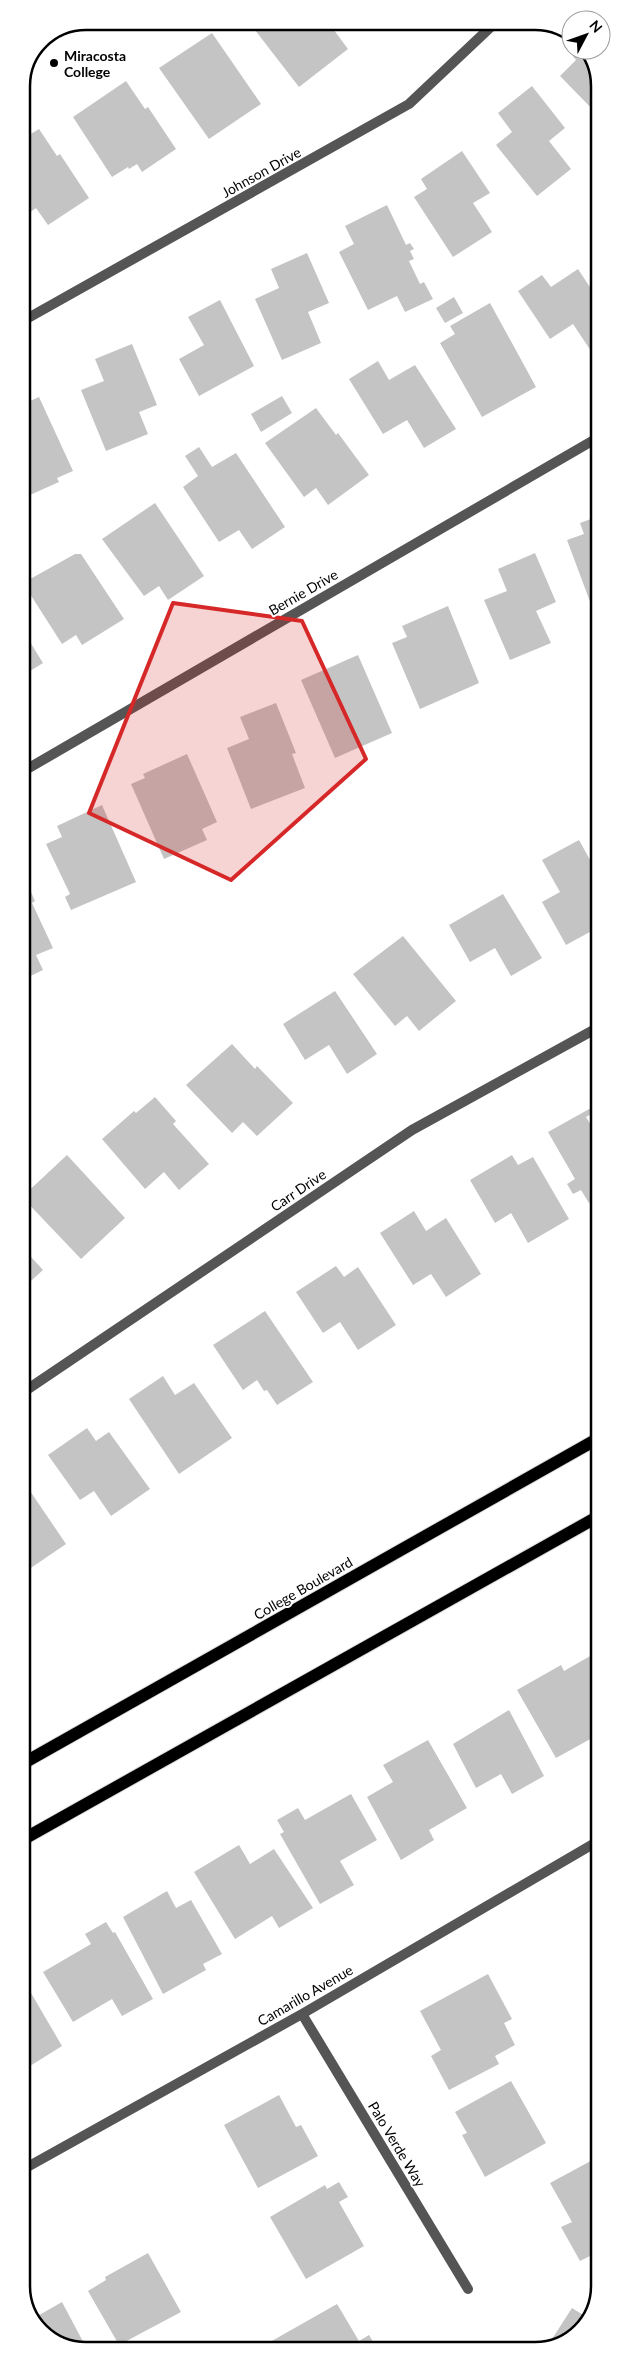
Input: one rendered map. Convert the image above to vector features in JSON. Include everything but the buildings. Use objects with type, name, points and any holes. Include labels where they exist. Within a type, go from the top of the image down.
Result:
[{"type":"main road","name":"College Boulevard","points":[[30,1759],[591,1443]]},
{"type":"main road","points":[[30,1836],[591,1520]]},
{"type":"street","name":"Johnson Drive","points":[[30,317],[409,104],[488,30]]},
{"type":"street","name":"Bernie Drive","points":[[30,767],[591,442]]},
{"type":"street","name":"Carr Drive","points":[[30,1388],[412,1130],[591,1031]]},
{"type":"street","name":"Camarillo Avenue","points":[[30,2166],[302,2014],[591,1845]]},
{"type":"street","name":"Palo Verde Way","points":[[302,2014],[468,2289]]},
{"type":"highlighted area","points":[[173,603],[302,621],[366,759],[231,880],[89,813]]},
{"type":"place","name":"Miracosta College","points":[[54,63]]}]
